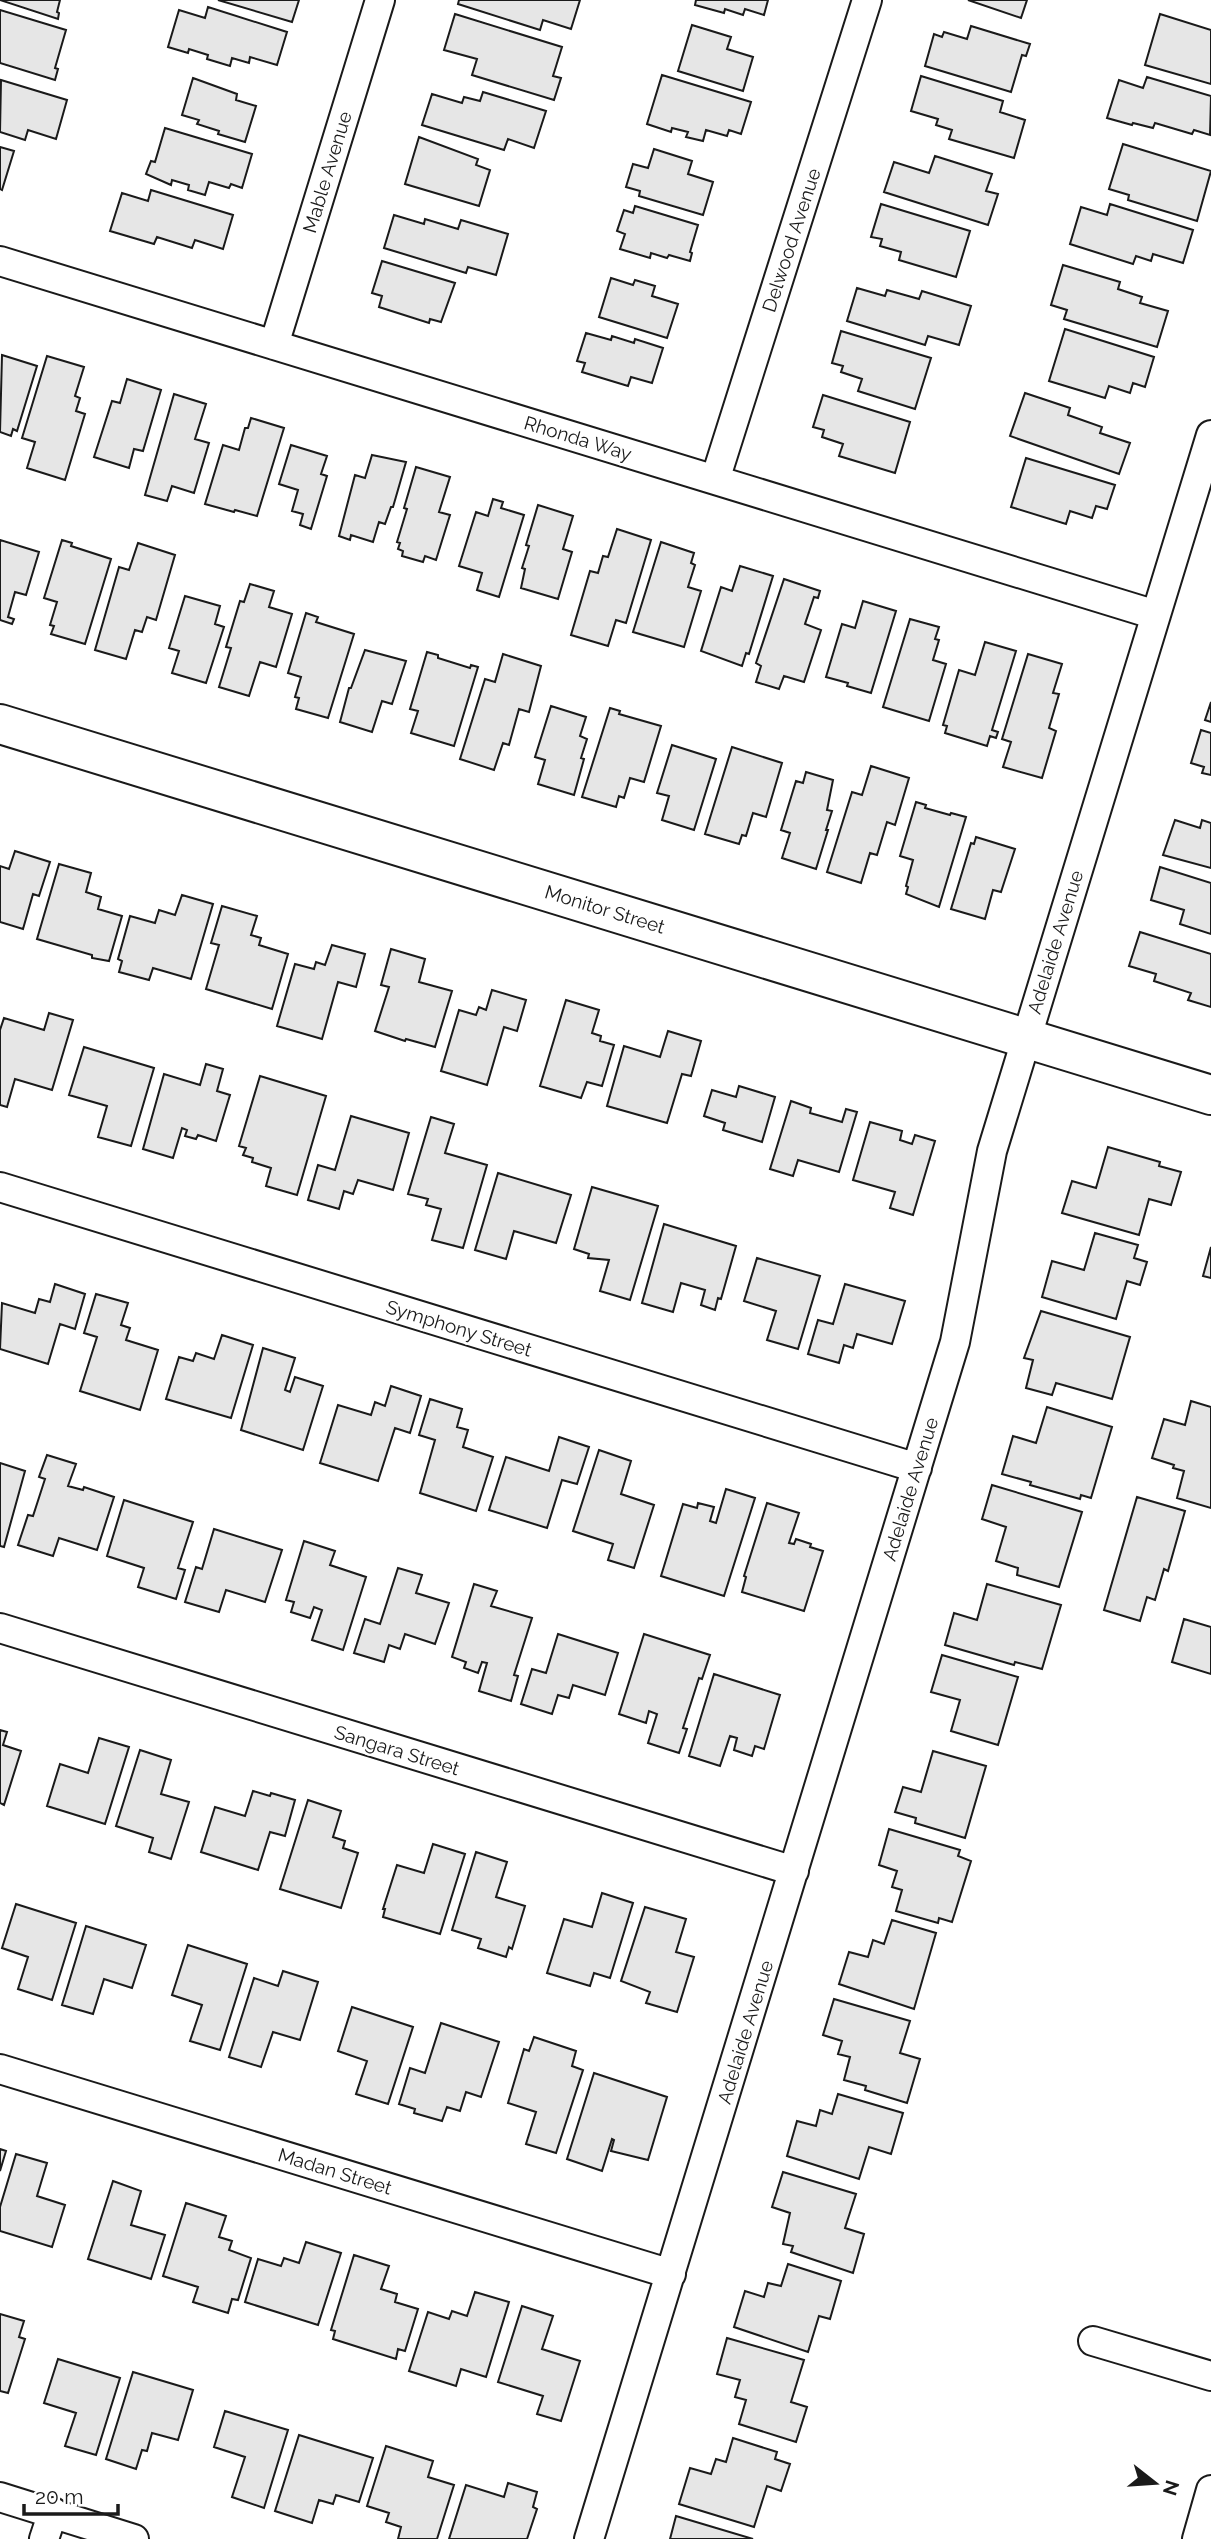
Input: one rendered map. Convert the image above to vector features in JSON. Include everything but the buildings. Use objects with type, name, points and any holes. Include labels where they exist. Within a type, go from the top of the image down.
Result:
[{"type":"street","name":"Mable Avenue","points":[[275,345],[380,0]]},
{"type":"street","name":"Delwood Avenue","points":[[715,480],[867,0]]},
{"type":"street","name":"Rhonda Way","points":[[0,261],[1156,615]]},
{"type":"street","name":"Adelaide Avenue","points":[[589,2539],[955,1342],[992,1151],[1211,435]]},
{"type":"street","name":"Monitor Street","points":[[0,724],[1211,1095]]},
{"type":"street","name":"Symphony Street","points":[[0,1188],[917,1468]]},
{"type":"street","name":"Sangara Street","points":[[0,1628],[794,1871]]},
{"type":"street","name":"Madan Street","points":[[0,2068],[671,2274]]},
{"type":"street","points":[[1093,2341],[1211,2376]]},
{"type":"street","points":[[1197,2539],[1211,2490]]},
{"type":"street","points":[[0,2497],[134,2539]]},
{"type":"street","points":[[44,2539],[52,2512]]}]
